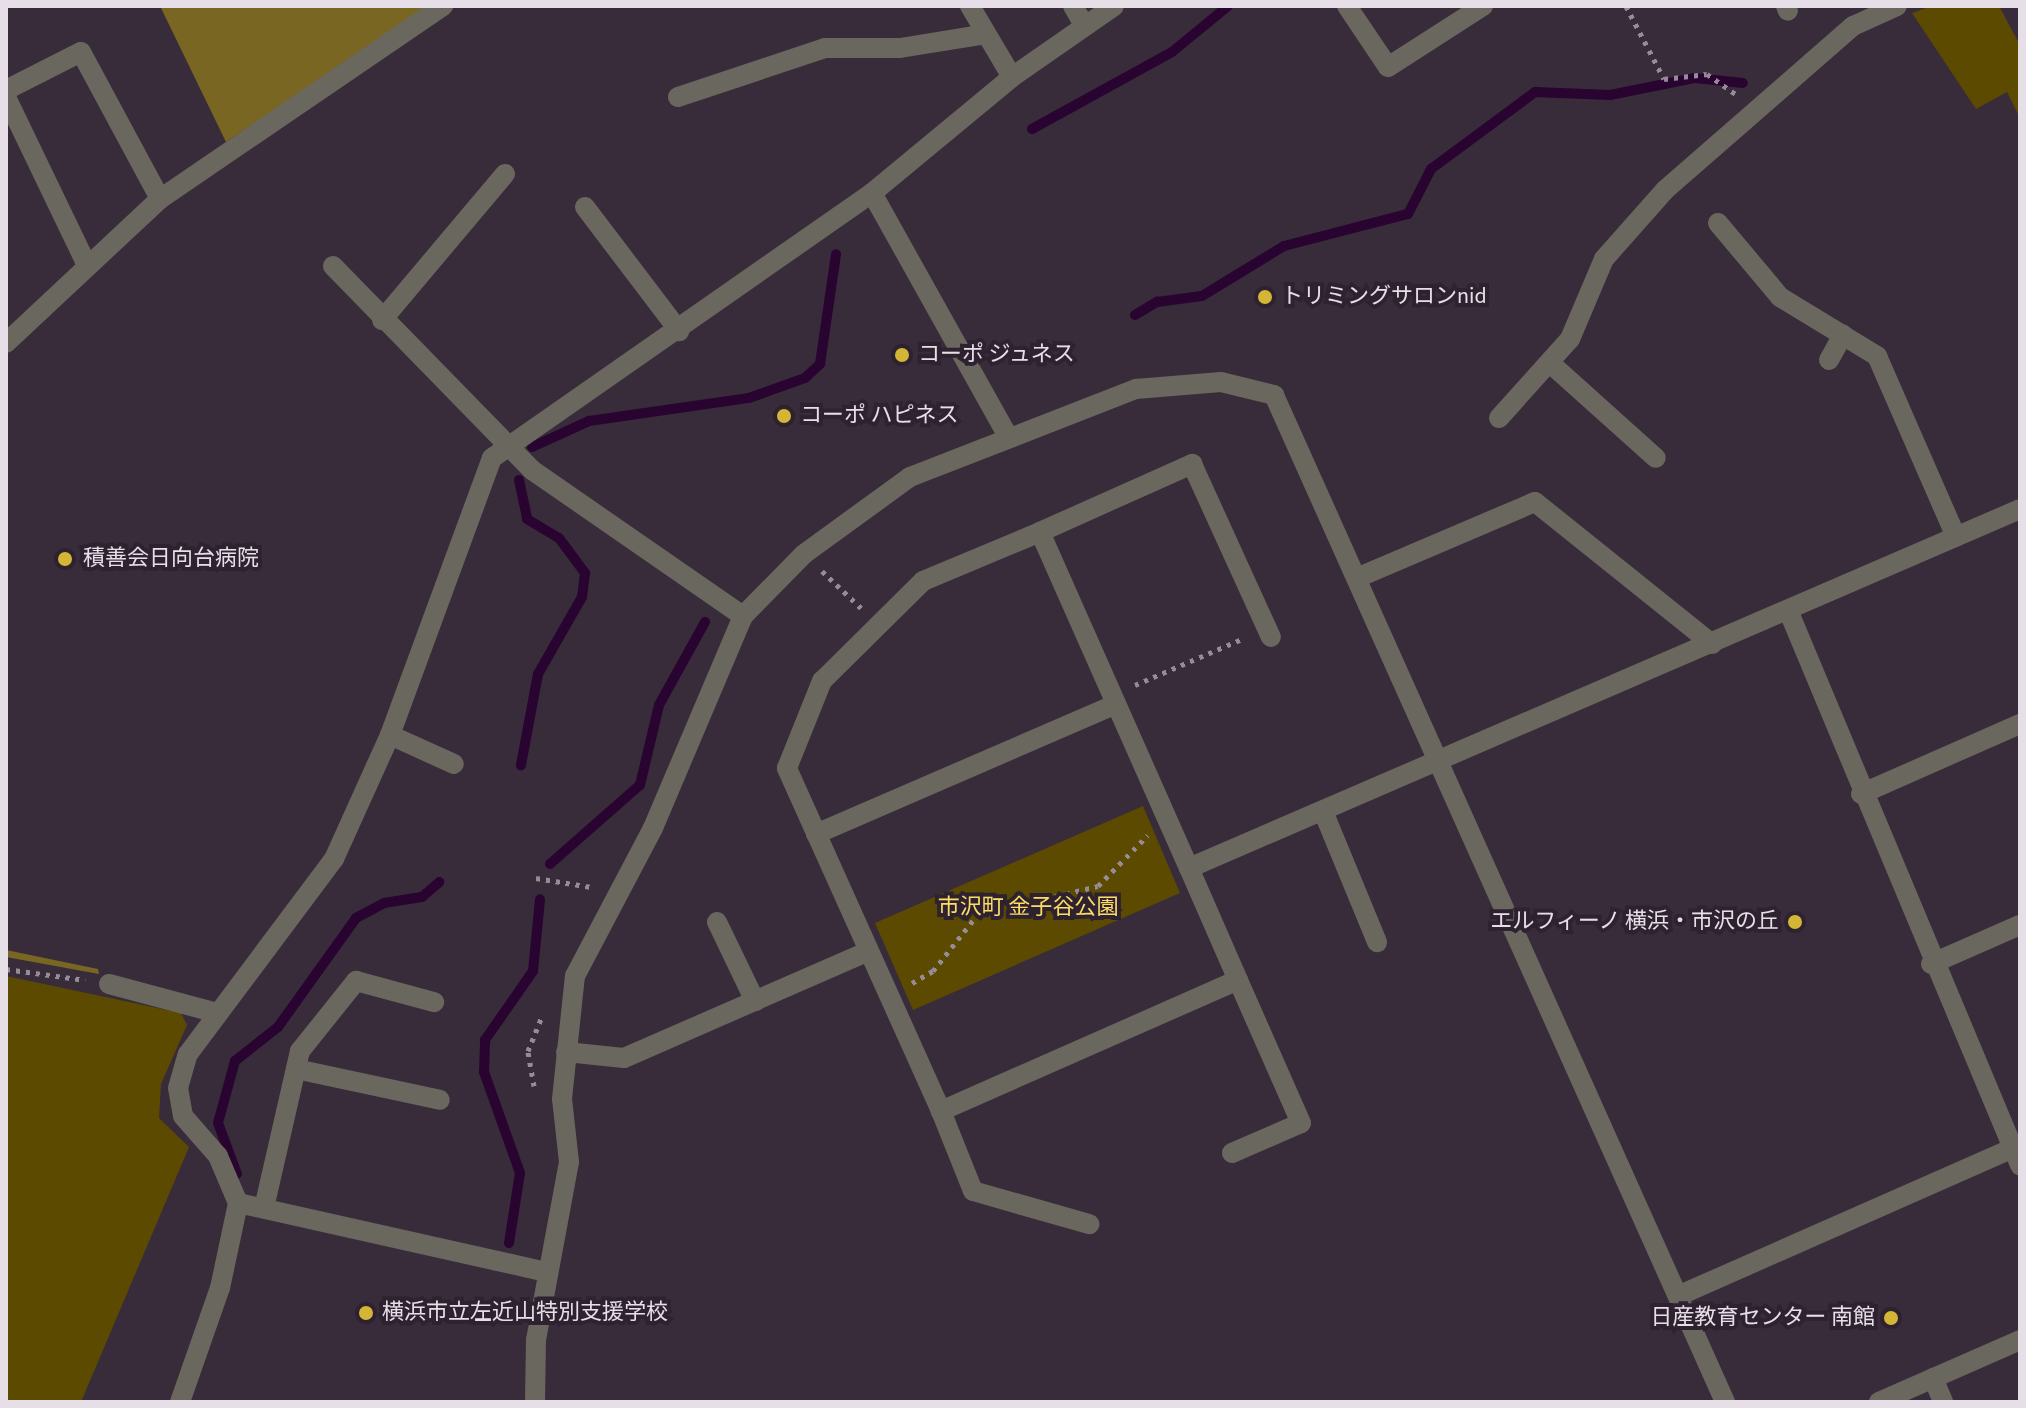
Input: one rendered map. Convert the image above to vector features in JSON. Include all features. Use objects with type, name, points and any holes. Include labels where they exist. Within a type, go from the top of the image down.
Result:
[{"type":"street","points":[[6,343],[86,263],[160,199],[443,6]]},
{"type":"street","points":[[970,6],[1012,77]]},
{"type":"street","points":[[1073,6],[1084,25]]},
{"type":"street","points":[[180,1402],[220,1288],[238,1203],[218,1156],[183,1116],[178,1088],[188,1054],[217,1013],[302,911],[390,735],[492,458],[679,331],[872,193],[1012,77],[1114,6]]},
{"type":"street","points":[[1347,6],[1388,67],[1483,6]]},
{"type":"street","points":[[1499,418],[1570,339],[1604,259],[1665,190],[1853,26],[1897,6]]},
{"type":"street","points":[[678,97],[825,48],[900,48],[986,34]]},
{"type":"street","points":[[6,90],[81,52],[160,199]]},
{"type":"street","points":[[6,97],[86,263]]},
{"type":"street","points":[[382,320],[505,174]]},
{"type":"street","points":[[872,193],[1007,435]]},
{"type":"street","points":[[585,207],[679,331]]},
{"type":"street","points":[[1718,223],[1780,297],[1877,356],[1956,537]]},
{"type":"street","points":[[333,266],[382,320],[532,470],[743,616]]},
{"type":"street","points":[[1829,360],[1843,335]]},
{"type":"street","points":[[1550,363],[1656,458]]},
{"type":"street","points":[[535,1402],[547,1272],[569,1162],[562,1099],[575,976],[653,828],[743,616],[804,554],[910,477],[1007,435],[1136,389],[1252,385],[1274,395],[1359,577],[1725,1402]]},
{"type":"street","points":[[1089,1224],[973,1191],[941,1111],[787,768],[822,681],[923,581],[1192,464],[1269,632]]},
{"type":"street","points":[[1359,577],[1535,502],[1712,644]]},
{"type":"street","points":[[1189,868],[2020,509]]},
{"type":"street","points":[[1040,532],[1301,1123],[1232,1153]]},
{"type":"street","points":[[1680,1295],[2017,1153],[1931,964],[1788,610]]},
{"type":"street","points":[[816,834],[1116,704]]},
{"type":"street","points":[[1861,794],[2020,724]]},
{"type":"street","points":[[390,735],[454,764]]},
{"type":"street","points":[[1323,811],[1377,942]]},
{"type":"street","points":[[717,922],[755,1001]]},
{"type":"street","points":[[1931,964],[2020,925]]},
{"type":"street","points":[[566,1052],[624,1058],[869,951]]},
{"type":"street","points":[[941,1111],[1238,980]]},
{"type":"street","points":[[264,1208],[300,1051],[356,981],[434,1002]]},
{"type":"street","points":[[109,984],[217,1013]]},
{"type":"street","points":[[296,1069],[440,1100]]},
{"type":"street","points":[[238,1203],[547,1272]]},
{"type":"street","points":[[1879,1402],[2020,1340]]},
{"type":"street","points":[[1933,1378],[1943,1402]]},
{"type":"path","points":[[1626,6],[1664,79],[1722,81]]},
{"type":"path","points":[[804,554],[879,625]]},
{"type":"path","points":[[1116,704],[1125,689],[1269,632]]},
{"type":"path","points":[[889,995],[933,971],[978,914],[1098,886],[1167,819]]},
{"type":"path","points":[[536,878],[588,887]]},
{"type":"path","points":[[6,969],[109,984]]},
{"type":"green space","points":[[1932,6],[1999,6],[2020,45],[2020,118],[2007,92],[1976,109],[1912,13]]},
{"type":"green space","name":"市沢町 金子谷公園","points":[[1143,806],[1180,893],[913,1010],[875,923]]},
{"type":"green space","points":[[6,976],[181,1013],[187,1025],[161,1084],[159,1118],[189,1147],[81,1402],[6,1402]]},
{"type":"shaded area","points":[[160,6],[430,6],[226,142]]},
{"type":"shaded area","points":[[6,950],[98,969],[99,974],[6,957]]},
{"type":"waterway","points":[[1032,129],[1172,52],[1228,6]]},
{"type":"waterway","points":[[1135,315],[1157,302],[1202,296],[1284,246],[1408,214],[1431,169],[1535,92],[1610,95],[1695,78],[1743,83]]},
{"type":"waterway","points":[[532,447],[589,421],[749,398],[805,378],[820,364],[836,254]]},
{"type":"waterway","points":[[519,480],[527,519],[559,538],[585,573],[582,597],[538,674],[521,765]]},
{"type":"waterway","points":[[550,864],[640,785],[659,705],[705,622]]},
{"type":"waterway","points":[[237,1174],[218,1123],[235,1061],[278,1027],[356,918],[384,903],[422,897],[439,882]]},
{"type":"waterway","points":[[509,1243],[520,1173],[484,1072],[485,1040],[533,971],[540,899]]},
{"type":"place","name":"トリミングサロンnid","points":[[1265,297]]},
{"type":"place","name":"コーポ ジュネス","points":[[902,355]]},
{"type":"place","name":"コーポ ハピネス","points":[[784,416]]},
{"type":"place","name":"積善会日向台病院","points":[[65,559]]},
{"type":"place","name":"エルフィーノ 横浜・市沢の丘","points":[[1795,922]]},
{"type":"place","name":"横浜市立左近山特別支援学校","points":[[366,1313]]},
{"type":"place","name":"日産教育センター 南館","points":[[1891,1318]]}]
